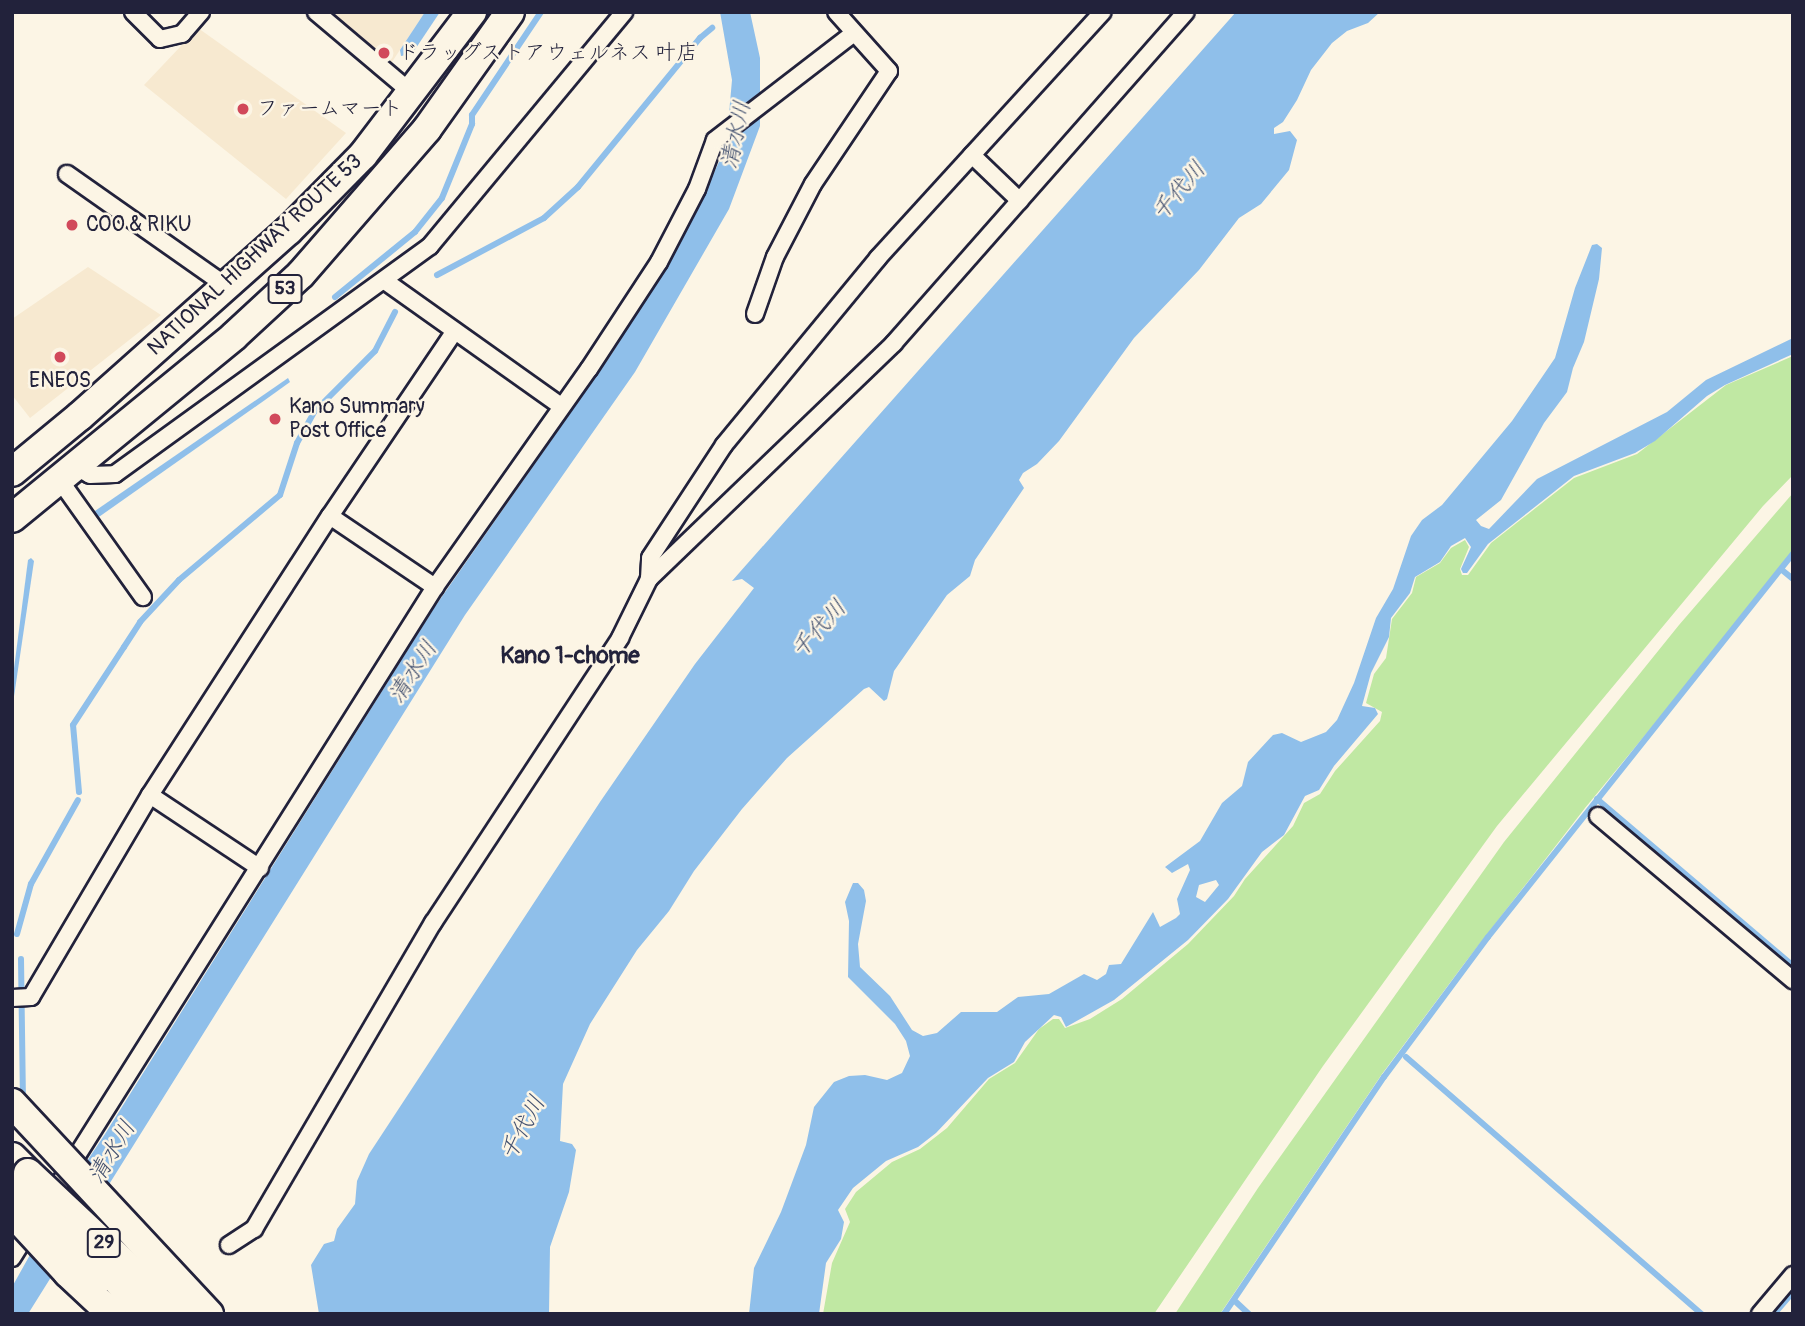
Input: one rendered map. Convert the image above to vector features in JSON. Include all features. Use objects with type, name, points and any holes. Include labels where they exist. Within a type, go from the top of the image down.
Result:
[{"type":"highway","name":"NATIONAL HIGHWAY ROUTE 53","points":[[12,472],[228,287],[362,155],[472,12]]},
{"type":"highway","name":"NATIONAL HIGHWAY ROUTE 53","points":[[12,518],[233,336],[301,274],[427,129],[510,12]]},
{"type":"highway","name":"29","points":[[12,1103],[209,1314]]},
{"type":"highway","name":"29","points":[[16,1176],[144,1313]]},
{"type":"highway","name":"29","points":[[16,1176],[178,1314]]},
{"type":"highway","name":"29","points":[[12,1212],[68,1273],[112,1314]]},
{"type":"street","points":[[133,12],[160,39],[182,34],[201,12]]},
{"type":"street","points":[[316,12],[412,93]]},
{"type":"street","points":[[67,473],[115,474],[430,246],[624,12]]},
{"type":"street","points":[[755,314],[775,257],[813,184],[889,71],[836,12]]},
{"type":"street","points":[[649,579],[650,558],[724,446],[878,258],[1103,12]]},
{"type":"street","points":[[229,1245],[254,1229],[433,923],[620,638],[649,579],[894,343],[1186,12]]},
{"type":"street","points":[[12,1258],[435,587],[659,262],[697,189],[715,140],[854,33]]},
{"type":"street","points":[[972,155],[1020,201]]},
{"type":"street","points":[[67,174],[228,287]]},
{"type":"street","points":[[385,281],[561,406]]},
{"type":"street","points":[[12,998],[31,997],[150,795],[330,516],[455,331]]},
{"type":"street","points":[[67,473],[143,597]]},
{"type":"street","points":[[330,516],[435,587]]},
{"type":"street","points":[[150,795],[260,868]]},
{"type":"street","points":[[1598,816],[1793,980]]},
{"type":"street","points":[[1760,1314],[1793,1275]]},
{"type":"shaded area","name":"ドラッグストアウェルネス 叶店","points":[[324,12],[425,12],[388,68]]},
{"type":"shaded area","name":"ファームマート","points":[[198,28],[346,133],[286,199],[144,85]]},
{"type":"shaded area","name":"ENEOS","points":[[88,267],[161,315],[30,418],[12,395],[12,319]]},
{"type":"green space","points":[[1793,356],[1793,475],[1763,506],[1497,826],[1323,1066],[1154,1314],[823,1314],[832,1263],[850,1222],[845,1209],[856,1192],[892,1162],[920,1149],[947,1128],[989,1079],[1015,1063],[1039,1029],[1053,1019],[1059,1019],[1065,1028],[1090,1019],[1122,999],[1188,944],[1234,896],[1245,879],[1293,826],[1304,803],[1320,794],[1335,771],[1380,721],[1382,712],[1366,703],[1374,674],[1386,658],[1392,619],[1412,593],[1416,577],[1440,563],[1451,548],[1465,540],[1469,547],[1460,569],[1462,575],[1468,575],[1491,543],[1574,478],[1637,454],[1726,385]]},
{"type":"green space","points":[[1793,493],[1793,552],[1781,570],[1585,808],[1464,964],[1382,1074],[1220,1314],[1175,1314],[1258,1188],[1504,842],[1679,625]]},
{"type":"water","points":[[425,12],[440,12],[412,54],[401,56],[400,50]]},
{"type":"water","name":"清水川","points":[[720,12],[750,12],[760,58],[760,126],[729,209],[635,372],[465,615],[28,1314],[12,1314],[12,1287],[59,1203],[105,1134],[434,608],[613,352],[687,230],[726,147],[732,80]]},
{"type":"water","name":"千代川","points":[[1236,12],[1380,12],[1368,23],[1347,31],[1332,43],[1311,70],[1283,122],[1274,128],[1274,134],[1290,131],[1297,140],[1289,170],[1261,204],[1239,218],[1199,270],[1134,338],[1059,441],[1037,464],[1023,473],[1019,480],[1024,488],[975,560],[970,576],[947,595],[894,671],[887,699],[884,701],[869,687],[864,689],[787,758],[742,809],[694,871],[669,911],[637,950],[590,1024],[563,1084],[560,1141],[572,1144],[576,1150],[569,1192],[550,1247],[549,1314],[319,1314],[311,1265],[324,1244],[334,1241],[337,1229],[355,1204],[357,1181],[369,1154],[600,802],[695,664],[754,588],[742,579],[732,581]]},
{"type":"water","points":[[1597,244],[1602,248],[1599,279],[1584,342],[1567,392],[1544,423],[1501,500],[1476,520],[1481,526],[1489,529],[1537,479],[1667,412],[1706,380],[1793,338],[1793,354],[1707,396],[1655,441],[1635,453],[1574,476],[1488,544],[1467,573],[1463,573],[1461,569],[1471,547],[1465,538],[1451,546],[1440,562],[1415,577],[1410,593],[1391,618],[1389,637],[1371,673],[1362,706],[1375,708],[1378,714],[1334,766],[1319,790],[1305,796],[1284,835],[1262,852],[1228,899],[1188,940],[1114,1000],[1066,1027],[1061,1017],[1054,1015],[1025,1042],[1014,1062],[988,1078],[936,1133],[918,1147],[886,1161],[853,1188],[838,1210],[844,1222],[841,1239],[826,1263],[819,1314],[749,1314],[754,1268],[781,1212],[806,1145],[814,1107],[834,1082],[849,1076],[865,1075],[887,1080],[902,1073],[910,1056],[906,1041],[895,1024],[848,977],[849,921],[845,902],[853,883],[858,883],[864,890],[866,901],[858,944],[860,967],[890,996],[912,1030],[923,1036],[937,1033],[961,1012],[997,1012],[1018,997],[1049,994],[1084,974],[1097,980],[1106,974],[1109,965],[1121,964],[1153,912],[1160,927],[1176,918],[1180,914],[1177,899],[1190,870],[1188,864],[1172,873],[1165,867],[1200,841],[1222,803],[1242,786],[1248,762],[1273,735],[1282,733],[1301,742],[1326,732],[1337,720],[1354,683],[1376,618],[1393,589],[1411,536],[1422,520],[1442,505],[1512,421],[1555,358],[1575,288],[1592,245]],"holes":[[[1216,880],[1219,885],[1205,902],[1196,897],[1199,885]]]},
{"type":"water","points":[[288,378],[290,382],[96,519],[92,513]]},
{"type":"water","points":[[31,558],[34,561],[12,710],[12,684],[28,560]]},
{"type":"waterway","points":[[335,297],[415,232],[442,198],[472,124],[472,115],[541,12]]},
{"type":"waterway","points":[[437,275],[544,218],[578,187],[700,38],[712,28]]},
{"type":"waterway","points":[[79,792],[73,725],[140,622],[179,580],[280,495],[297,443],[315,411],[375,351],[395,312]]},
{"type":"waterway","points":[[1224,1314],[1384,1077],[1488,937],[1793,554]]},
{"type":"waterway","points":[[1782,570],[1793,579]]},
{"type":"waterway","points":[[1597,799],[1793,966]]},
{"type":"waterway","points":[[17,934],[31,884],[78,800]]},
{"type":"waterway","points":[[21,959],[23,1101]]},
{"type":"waterway","points":[[1406,1057],[1702,1314]]},
{"type":"waterway","points":[[1774,1314],[1793,1292]]},
{"type":"waterway","points":[[1236,1302],[1249,1314]]},
{"type":"place","name":"ドラッグストアウェルネス 叶店","points":[[384,53]]},
{"type":"place","name":"ファームマート","points":[[243,109]]},
{"type":"place","name":"COO & RIKU","points":[[72,225]]},
{"type":"place","name":"ENEOS","points":[[60,357]]},
{"type":"place","name":"Kano Summary Post Office","points":[[275,419]]},
{"type":"district","name":"Kano 1-chome","points":[[570,656]]}]
